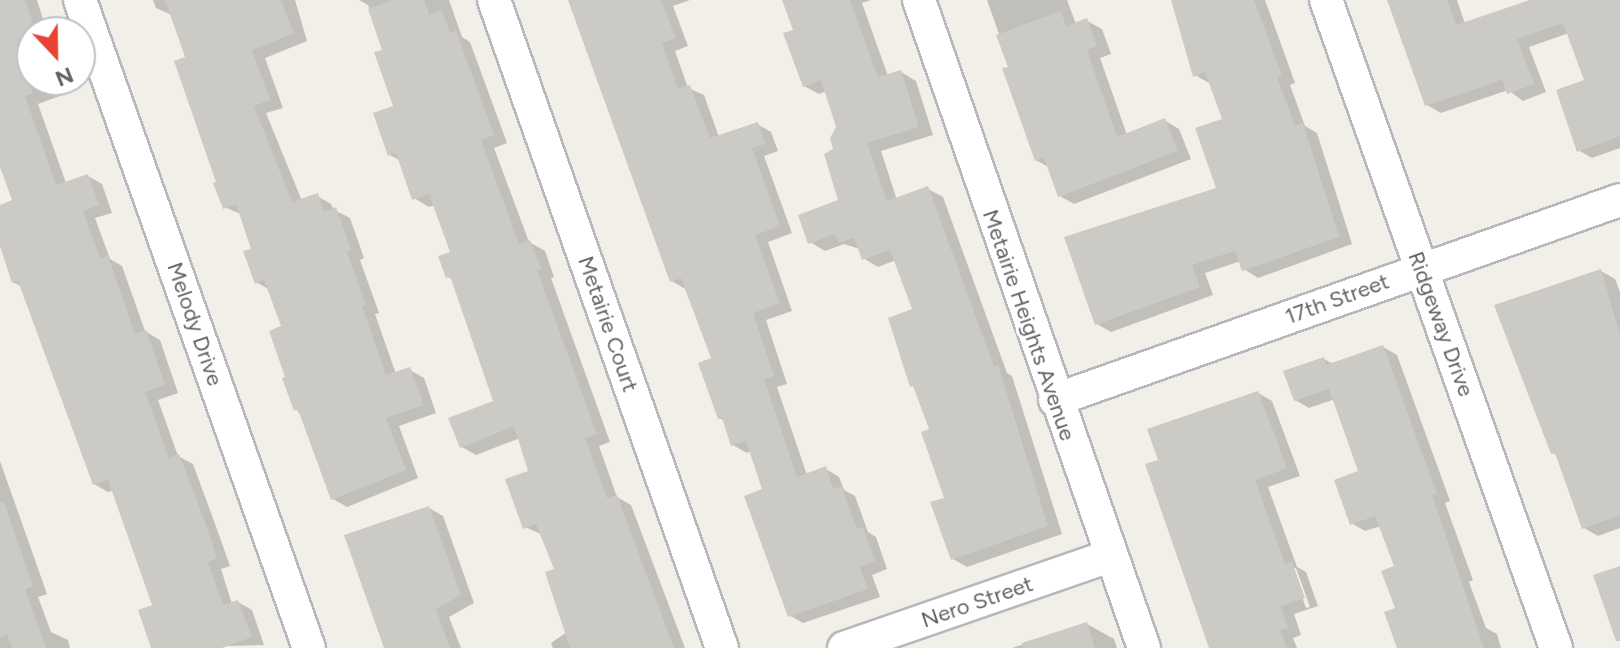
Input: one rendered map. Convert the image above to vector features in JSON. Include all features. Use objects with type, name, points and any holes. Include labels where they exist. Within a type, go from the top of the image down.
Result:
[{"type":"street","name":"Melody Drive","points":[[80,0],[309,648]]},
{"type":"street","name":"Metairie Court","points":[[494,0],[722,648]]},
{"type":"street","name":"Metairie Heights Avenue","points":[[919,0],[1055,400],[1144,648]]},
{"type":"street","name":"Ridgeway Drive","points":[[1326,0],[1556,648]]},
{"type":"street","name":"17th Street","points":[[1055,400],[1620,200]]},
{"type":"street","name":"Nero Street","points":[[844,648],[1110,556]]},
{"type":"building","points":[[0,0],[25,0],[31,16],[16,16],[16,96],[25,96],[56,185],[88,174],[99,205],[83,211],[100,258],[108,256],[135,334],[146,330],[165,385],[145,392],[169,458],[179,454],[205,522],[217,558],[208,562],[223,605],[238,600],[252,637],[222,648],[151,648],[138,610],[152,605],[108,480],[93,485],[18,281],[12,283],[0,246],[0,205],[12,200],[0,167]]},
{"type":"building","points":[[165,0],[281,0],[294,33],[252,50],[270,100],[254,106],[292,202],[318,193],[324,212],[336,207],[351,250],[347,252],[366,305],[362,306],[386,375],[410,367],[424,405],[386,418],[406,470],[331,500],[300,415],[297,409],[294,411],[282,378],[285,377],[269,331],[281,326],[264,280],[255,284],[243,251],[251,249],[236,204],[223,209],[213,183],[216,182],[174,61],[185,57]]},
{"type":"building","points":[[393,0],[424,0],[429,15],[442,10],[450,33],[456,31],[494,135],[481,140],[519,244],[530,240],[541,269],[537,270],[597,434],[585,438],[607,498],[617,495],[674,648],[570,648],[545,572],[554,569],[536,524],[523,529],[505,479],[528,471],[514,426],[460,448],[448,418],[493,401],[450,276],[446,278],[438,256],[450,252],[429,194],[412,200],[396,153],[388,156],[373,113],[393,106],[374,52],[382,50],[368,9]]},
{"type":"building","points":[[568,0],[661,0],[676,38],[662,43],[678,89],[690,85],[710,138],[758,122],[765,144],[752,148],[780,226],[755,235],[780,303],[753,313],[774,376],[764,379],[797,477],[826,466],[833,489],[841,486],[857,529],[863,527],[875,561],[860,567],[868,589],[788,617],[744,496],[762,489],[746,441],[731,446],[722,418],[718,419],[698,363],[711,358],[681,278],[670,282]]},
{"type":"building","points":[[782,0],[850,0],[878,77],[901,70],[919,127],[867,143],[887,201],[928,186],[994,367],[998,365],[1048,526],[951,560],[930,502],[944,498],[921,432],[929,429],[913,386],[910,387],[888,318],[912,309],[890,250],[862,260],[854,238],[839,243],[835,234],[808,244],[798,215],[838,200],[824,154],[833,149],[830,138],[836,127],[821,80],[803,87],[783,33],[793,30]]},
{"type":"building","points":[[1171,0],[1254,0],[1282,76],[1277,77],[1295,126],[1303,123],[1339,237],[1242,271],[1235,251],[1192,265],[1200,287],[1095,325],[1064,237],[1216,188],[1195,128],[1222,119],[1205,72],[1193,77]]},
{"type":"building","points":[[1387,0],[1447,0],[1456,25],[1530,0],[1620,0],[1620,136],[1577,152],[1556,90],[1584,80],[1563,23],[1517,39],[1534,84],[1507,94],[1502,80],[1425,106]]},
{"type":"building","points":[[1061,11],[1066,26],[1087,18],[1097,46],[1087,50],[1117,137],[1165,118],[1178,151],[1058,197],[1044,158],[1035,161],[1002,68],[1008,67],[996,35]]},
{"type":"building","points":[[1601,269],[1620,335],[1620,515],[1582,529],[1555,453],[1551,454],[1494,305]]},
{"type":"building","points":[[1383,345],[1437,494],[1432,495],[1484,648],[1397,648],[1384,612],[1395,608],[1381,571],[1394,566],[1375,516],[1350,525],[1334,480],[1358,471],[1329,389],[1294,401],[1283,371],[1324,357],[1326,365]]},
{"type":"building","points":[[1258,391],[1287,468],[1255,480],[1285,564],[1292,562],[1305,598],[1281,606],[1288,628],[1280,630],[1287,648],[1209,648],[1145,464],[1158,460],[1147,429]]},
{"type":"building","points":[[0,502],[4,502],[33,586],[25,589],[46,648],[12,648],[7,634],[0,637]]},
{"type":"building","points":[[429,506],[461,595],[436,609],[450,648],[384,648],[344,535]]},
{"type":"building","points":[[1620,566],[1620,641],[1616,641],[1593,575]]},
{"type":"building","points":[[1087,622],[1095,648],[1023,648],[1022,643]]}]
